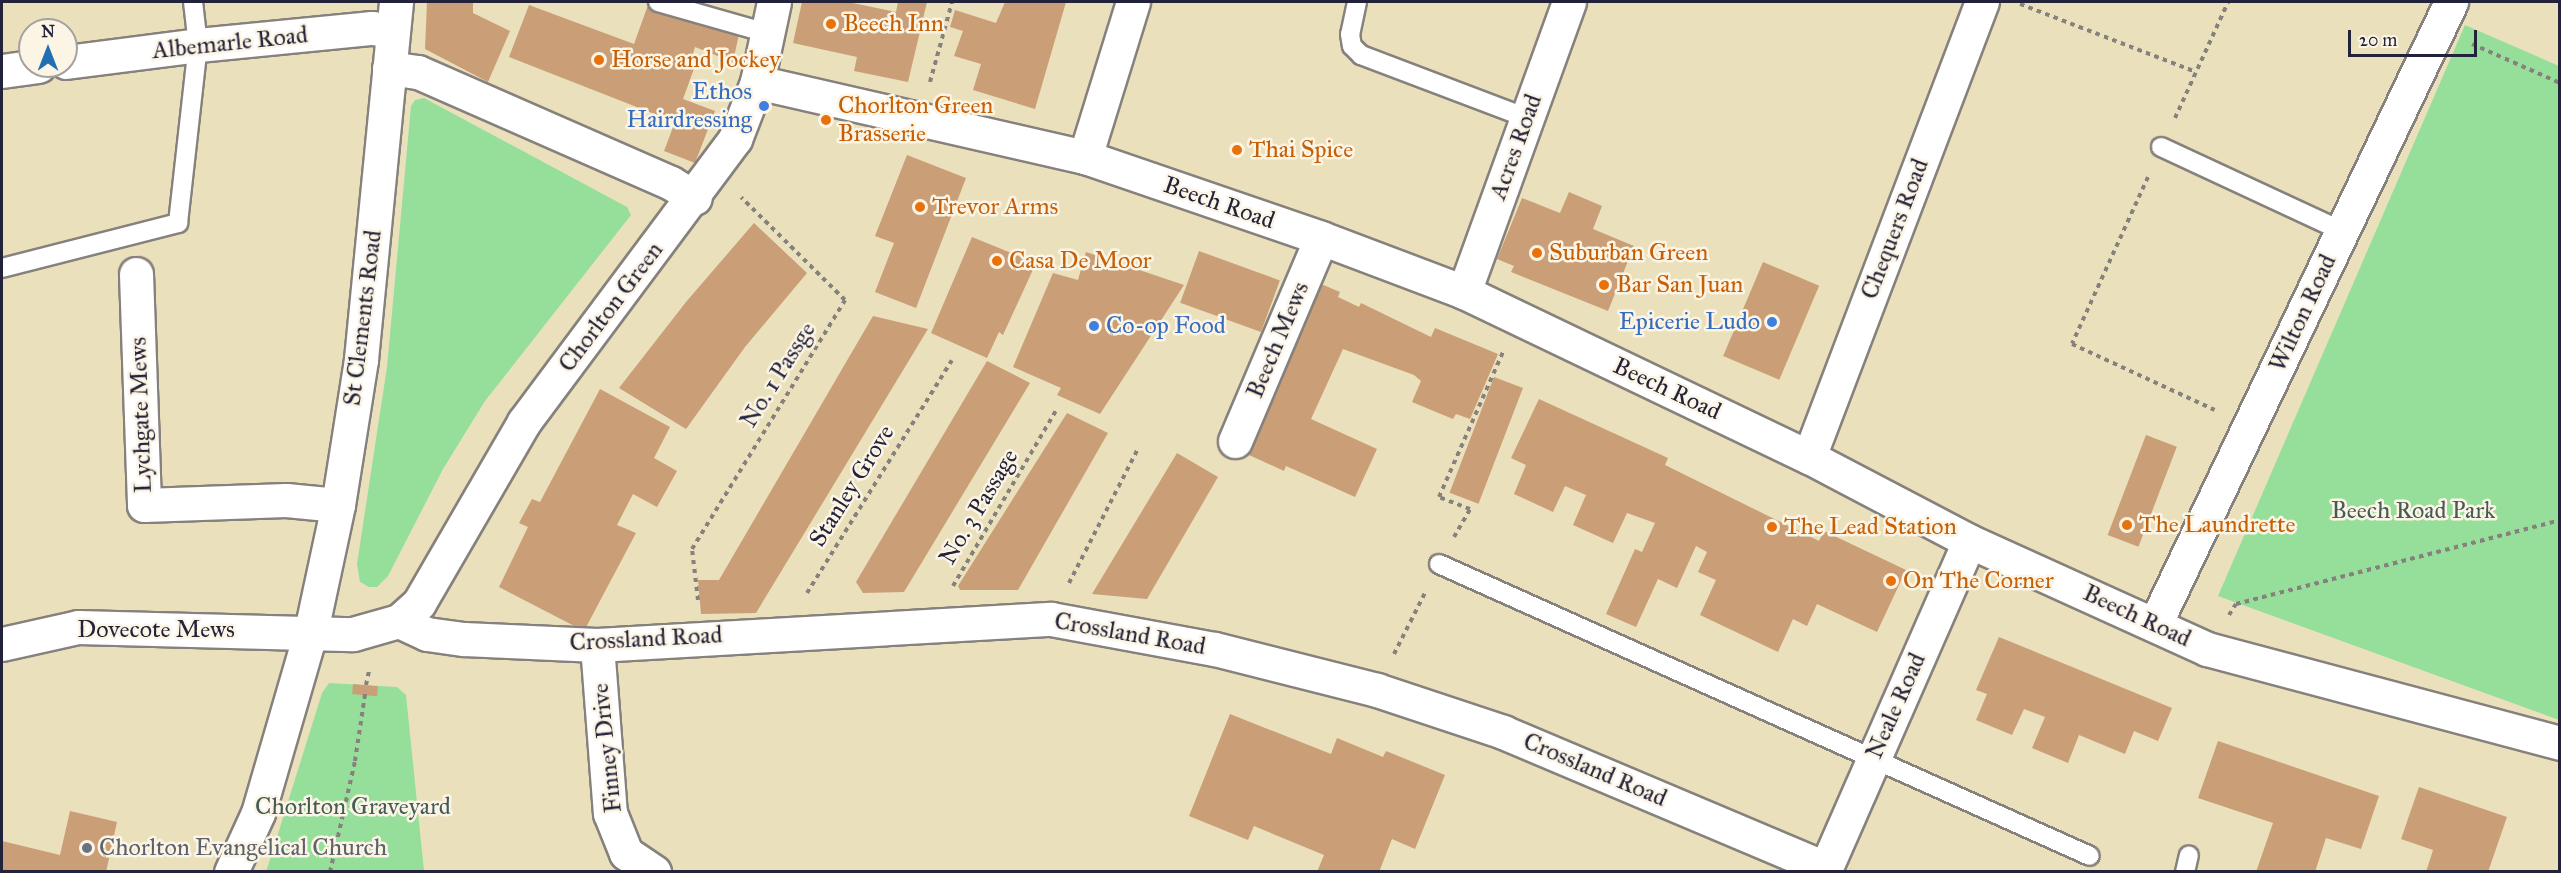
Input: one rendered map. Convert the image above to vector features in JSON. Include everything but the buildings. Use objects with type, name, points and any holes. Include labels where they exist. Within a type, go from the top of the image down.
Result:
[{"type":"street","points":[[1085,157],[1133,2]]},
{"type":"street","name":"Acres Road","points":[[1464,292],[1569,2]]},
{"type":"street","name":"Chequers Road","points":[[1809,457],[1982,2]]},
{"type":"street","name":"Albemarle Road","points":[[78,60],[198,45],[372,28],[395,16]]},
{"type":"street","name":"St Clements Road","points":[[231,872],[258,813],[311,631],[338,505],[361,359],[395,16]]},
{"type":"street","name":"Wilton Road","points":[[2155,624],[2444,16]]},
{"type":"street","name":"Chorlton Green","points":[[311,631],[353,634],[399,621],[419,603],[524,422],[715,172],[735,140],[757,82],[771,17]]},
{"type":"street","points":[[389,68],[417,72],[671,183],[694,198]]},
{"type":"street","points":[[2,71],[18,69]]},
{"type":"street","name":"Beech Road","points":[[757,82],[1085,157],[1321,238],[1464,292],[1809,457],[1969,541],[2207,649],[2559,743]]},
{"type":"street","name":"Beech Mews","points":[[1235,441],[1321,238]]},
{"type":"street","name":"Lychgate Mews","points":[[136,274],[144,505],[286,500],[338,505]]},
{"type":"street","name":"Neale Road","points":[[1824,869],[1969,541]]},
{"type":"street","name":"Crossland Road","points":[[399,621],[427,634],[464,639],[597,645],[931,623],[1051,619],[1215,649],[1377,690],[1503,732],[1824,869]]},
{"type":"street","name":"Dovecote Mews","points":[[2,644],[78,627],[311,631]]},
{"type":"street","name":"Finney Drive","points":[[597,645],[610,813],[626,853],[654,872]]},
{"type":"lane","points":[[2,268],[178,223],[198,45],[193,2]]},
{"type":"lane","points":[[658,2],[771,17]]},
{"type":"lane","points":[[1357,2],[1350,34],[1352,46],[1361,55],[1527,118]]},
{"type":"lane","points":[[2161,147],[2342,231]]},
{"type":"lane","points":[[1439,564],[1874,757],[2090,856]]},
{"type":"path","points":[[921,118],[952,2]]},
{"type":"path","points":[[2013,2],[2196,72]]},
{"type":"path","points":[[2228,2],[2072,344],[2249,426]]},
{"type":"path","points":[[2444,16],[2559,83]]},
{"type":"path","name":"No. 1 Passge","points":[[702,637],[692,549],[845,300],[715,172]]},
{"type":"path","points":[[1377,690],[1439,564],[1470,509],[1439,497],[1518,318]]},
{"type":"path","name":"Stanley Grove","points":[[783,632],[952,360]]},
{"type":"path","name":"No. 3 Passage","points":[[931,623],[1057,409]]},
{"type":"path","points":[[1051,619],[1138,449]]},
{"type":"path","points":[[2207,649],[2236,604],[2559,520]]},
{"type":"path","points":[[330,872],[356,761],[365,694]]},
{"type":"green space","name":"Beech Road Park","points":[[2465,25],[2559,66],[2559,720],[2218,596]]},
{"type":"green space","points":[[424,98],[627,207],[631,215],[485,401],[443,469],[388,576],[377,587],[369,587],[360,582],[357,564],[387,367],[411,106],[415,100]]},
{"type":"green space","name":"Chorlton Graveyard","points":[[329,683],[397,687],[406,695],[424,871],[266,872],[322,693]]},
{"type":"place","name":"Beech Inn","points":[[831,24]]},
{"type":"place","name":"Horse and Jockey","points":[[599,60]]},
{"type":"place","name":"Ethos Hairdressing","points":[[764,106]]},
{"type":"place","name":"Chorlton Green Brasserie","points":[[826,120]]},
{"type":"place","name":"Thai Spice","points":[[1237,150]]},
{"type":"place","name":"Trevor Arms","points":[[920,207]]},
{"type":"place","name":"Suburban Green","points":[[1537,253]]},
{"type":"place","name":"Casa De Moor","points":[[997,261]]},
{"type":"place","name":"Bar San Juan","points":[[1604,285]]},
{"type":"place","name":"Epicerie Ludo","points":[[1772,322]]},
{"type":"place","name":"Co-op Food","points":[[1094,326]]},
{"type":"place","name":"The Laundrette","points":[[2127,525]]},
{"type":"place","name":"The Lead Station","points":[[1772,527]]},
{"type":"place","name":"On The Corner","points":[[1891,581]]},
{"type":"place","name":"Chorlton Evangelical Church","points":[[87,848]]}]
